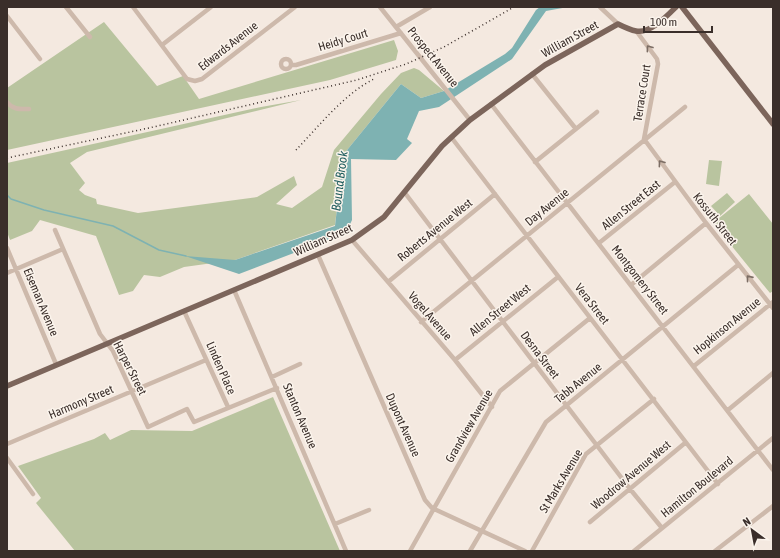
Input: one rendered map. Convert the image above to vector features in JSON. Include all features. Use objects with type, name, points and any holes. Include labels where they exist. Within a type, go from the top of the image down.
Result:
[{"type":"main road","points":[[618,24],[637,32],[645,31],[676,7]]},
{"type":"main road","points":[[682,7],[773,124]]},
{"type":"main road","name":"William Street","points":[[7,384],[107,344],[352,240],[384,217],[451,137],[470,120],[532,74],[618,24]]},
{"type":"street","points":[[66,7],[90,36]]},
{"type":"street","points":[[133,7],[162,45],[211,7]]},
{"type":"street","name":"Edwards Avenue","points":[[162,45],[187,79],[195,81],[202,79],[295,7]]},
{"type":"street","name":"Prospect Avenue","points":[[380,7],[470,120]]},
{"type":"street","points":[[396,27],[430,7]]},
{"type":"street","points":[[600,7],[618,24]]},
{"type":"street","points":[[7,16],[40,59]]},
{"type":"street","name":"Terrace Court","points":[[637,32],[657,59],[658,64],[644,139]]},
{"type":"street","name":"Heidy Court","points":[[291,65],[296,65],[401,33]]},
{"type":"street","points":[[532,74],[576,129]]},
{"type":"street","points":[[7,102],[10,106],[17,109],[29,109]]},
{"type":"street","name":"Montgomery Street","points":[[491,104],[773,470]]},
{"type":"street","name":"Day Avenue","points":[[421,322],[685,107]]},
{"type":"street","points":[[535,162],[597,112]]},
{"type":"street","name":"Vera Street","points":[[451,137],[718,484]]},
{"type":"street","name":"Kossuth Street","points":[[644,139],[706,223],[772,305]]},
{"type":"street","name":"Allen Street East","points":[[599,243],[675,182]]},
{"type":"street","name":"Desna Street","points":[[404,193],[596,445],[662,528]]},
{"type":"street","name":"Roberts Avenue West","points":[[388,282],[495,194]]},
{"type":"street","points":[[631,285],[706,223]]},
{"type":"street","name":"Harper Street","points":[[55,230],[100,334],[113,351],[148,427],[187,409],[194,422],[228,407]]},
{"type":"street","name":"Vogel Avenue","points":[[352,240],[455,360],[492,407]]},
{"type":"street","name":"Eiseman Avenue","points":[[7,248],[56,364]]},
{"type":"street","points":[[7,273],[63,249]]},
{"type":"street","name":"Dupont Avenue","points":[[318,255],[425,500],[432,508]]},
{"type":"street","name":"Tabb Avenue","points":[[470,551],[546,422],[738,264]]},
{"type":"street","name":"Allen Street West","points":[[455,360],[558,277]]},
{"type":"street","name":"Stanton Avenue","points":[[234,290],[346,551]]},
{"type":"street","name":"Hopkinson Avenue","points":[[694,366],[772,305]]},
{"type":"street","name":"Linden Place","points":[[184,311],[228,407],[277,388]]},
{"type":"street","name":"Grandview Avenue","points":[[410,551],[432,508],[500,391],[590,318]]},
{"type":"street","name":"Harmony Street","points":[[7,444],[206,360]]},
{"type":"street","points":[[272,377],[300,364]]},
{"type":"street","points":[[728,410],[773,373]]},
{"type":"street","name":"St Marks Avenue","points":[[532,551],[586,454],[654,399]]},
{"type":"street","name":"Hamilton Boulevard","points":[[637,550],[773,438]]},
{"type":"street","name":"Woodrow Avenue West","points":[[590,522],[685,443]]},
{"type":"street","points":[[7,458],[33,494]]},
{"type":"street","points":[[715,551],[773,506]]},
{"type":"street","points":[[432,508],[525,551]]},
{"type":"street","points":[[335,524],[369,510]]},
{"type":"green space","points":[[104,22],[157,86],[183,76],[199,99],[394,40],[398,51],[396,60],[330,80],[7,150],[7,88]]},
{"type":"green space","points":[[414,68],[419,70],[444,91],[421,98],[401,84],[343,155],[335,225],[235,260],[184,267],[160,277],[144,275],[133,291],[119,295],[96,236],[40,220],[32,231],[10,240],[7,232],[7,163],[261,107],[301,100],[87,152],[70,163],[85,183],[79,190],[85,195],[96,199],[97,204],[138,213],[257,197],[294,176],[297,185],[276,204],[292,208],[322,187],[334,150],[381,94],[401,73]]},
{"type":"green space","points":[[709,160],[722,161],[719,186],[706,184]]},
{"type":"green space","points":[[727,193],[735,202],[720,216],[711,206]]},
{"type":"green space","points":[[749,194],[773,224],[773,291],[770,293],[713,223]]},
{"type":"green space","points":[[273,397],[340,551],[75,551],[36,503],[41,498],[18,466],[94,439],[105,433],[110,440],[131,430],[192,431]]},
{"type":"water","points":[[540,7],[568,7],[546,11],[512,59],[439,107],[419,111],[407,139],[412,143],[396,160],[351,159],[352,220],[346,233],[239,274],[185,256],[235,260],[335,226],[343,155],[401,84],[421,98],[444,91],[505,54],[512,48],[536,10]]},
{"type":"waterway","name":"Bound Brook","points":[[7,195],[11,199],[44,210],[113,226],[159,250],[186,256]]},
{"type":"railway","points":[[7,158],[149,128],[357,80],[406,64],[444,47],[514,7]]},
{"type":"railway","points":[[296,150],[342,102],[363,85],[374,79]]}]
